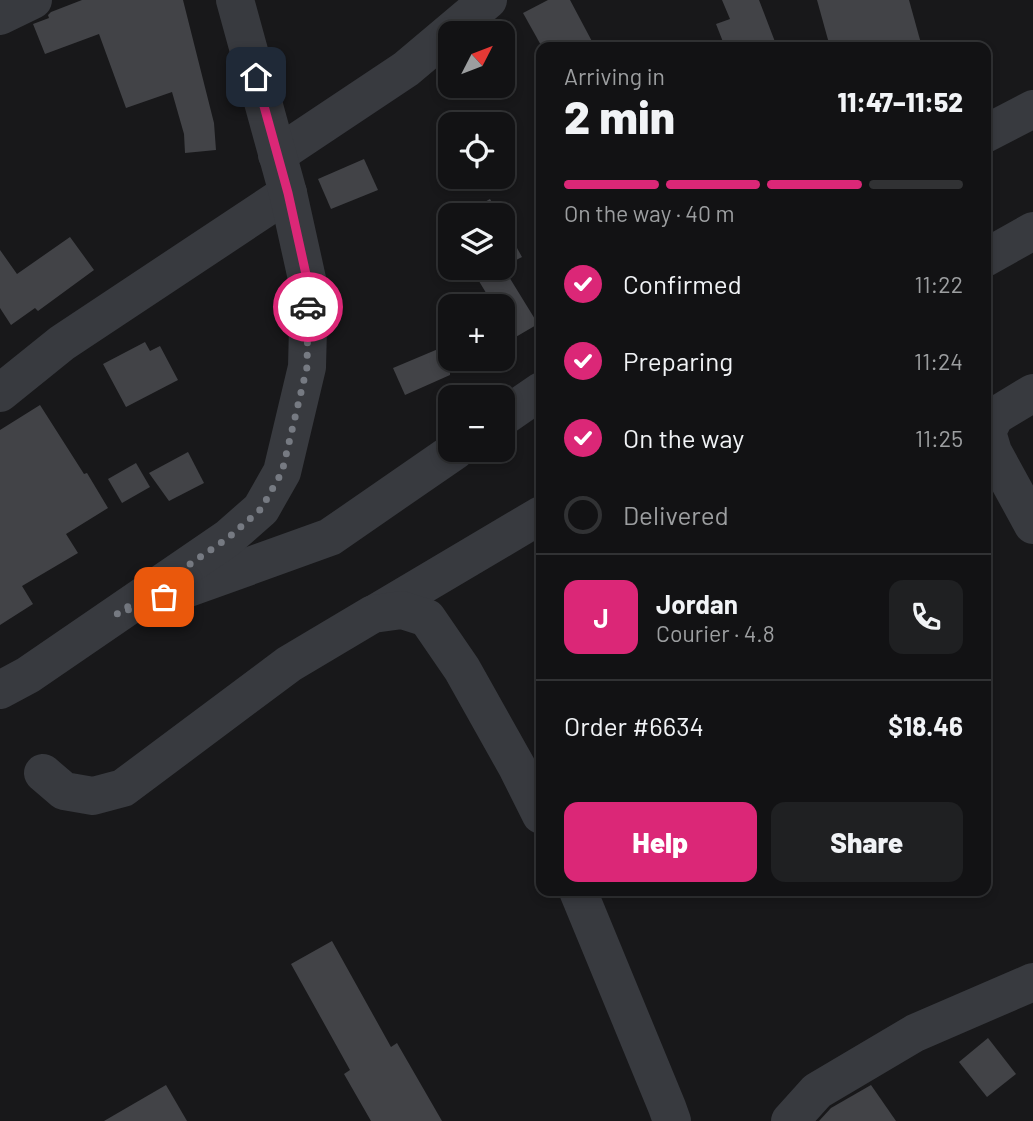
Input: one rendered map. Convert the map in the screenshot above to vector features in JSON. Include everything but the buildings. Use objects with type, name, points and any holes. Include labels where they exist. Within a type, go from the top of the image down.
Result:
[{"type":"street","points":[[0,16],[33,0]]},
{"type":"street","points":[[0,690],[28,675],[237,531],[261,509],[282,472],[307,367],[309,288],[288,193],[235,0]]},
{"type":"street","points":[[278,155],[406,69],[488,0]]},
{"type":"street","points":[[991,131],[1033,109]]},
{"type":"street","points":[[0,393],[62,343],[288,193]]},
{"type":"street","points":[[991,255],[1033,231]]},
{"type":"street","points":[[991,424],[995,416],[1033,393]]},
{"type":"street","points":[[515,409],[536,394]]},
{"type":"street","points":[[991,445],[1033,524]]},
{"type":"street","points":[[117,614],[330,537],[439,462]]},
{"type":"street","points":[[43,773],[64,791],[74,793],[93,796],[123,788],[289,664],[536,518]]},
{"type":"street","points":[[373,614],[402,610],[427,618],[462,669],[536,805]]},
{"type":"street","points":[[580,896],[672,1121]]},
{"type":"street","points":[[790,1121],[817,1091],[915,1032],[1033,982]]},
{"type":"way so far","points":[[164,597],[117,614],[228,538],[261,509],[282,472],[307,367],[308,307]]},
{"type":"route","points":[[256,77],[288,193],[309,288],[308,307]]}]
